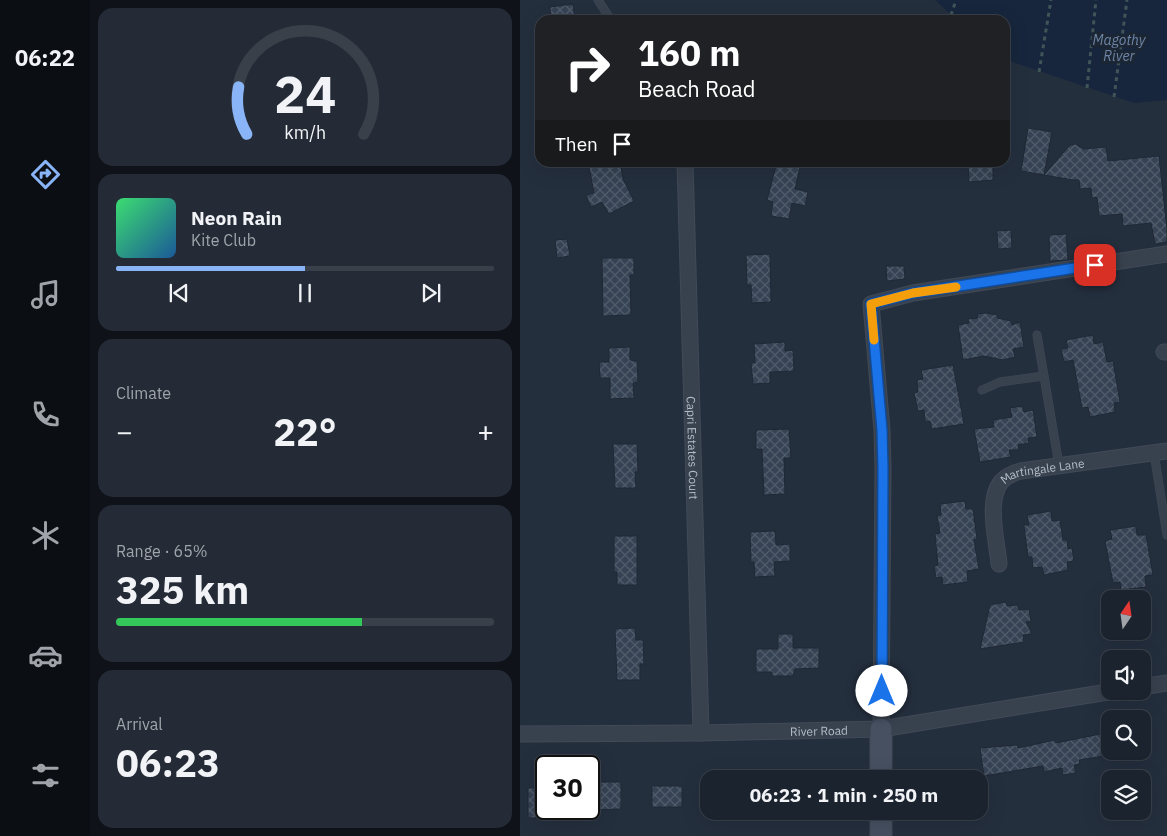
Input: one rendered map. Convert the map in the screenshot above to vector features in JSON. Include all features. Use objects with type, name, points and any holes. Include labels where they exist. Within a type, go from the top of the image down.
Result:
[{"type":"street","name":"Capri Estates Court","points":[[685,167],[701,733]]},
{"type":"street","points":[[881,770],[883,468],[882,430],[871,304],[913,293],[1167,254]]},
{"type":"street","name":"Martingale Lane","points":[[1000,564],[993,505],[996,490],[1009,475],[1021,471],[1059,465],[1161,452]]},
{"type":"street","points":[[1151,686],[1167,683]]},
{"type":"street","name":"River Road","points":[[520,734],[701,733],[881,729],[1101,693]]},
{"type":"street","points":[[881,820],[881,836]]},
{"type":"lane","points":[[598,0],[608,15]]},
{"type":"lane","points":[[1037,335],[1059,465]]},
{"type":"lane","points":[[982,390],[1000,382],[1044,376]]},
{"type":"lane","points":[[1161,452],[1167,535]]},
{"type":"path","points":[[951,15],[956,0]]},
{"type":"path","points":[[1039,72],[1051,0]]},
{"type":"path","points":[[1087,88],[1096,0]]},
{"type":"path","points":[[1114,97],[1127,0]]},
{"type":"water","name":"Magothy River","points":[[935,0],[1167,0],[1167,100],[1134,103],[1015,63],[1010,60],[1010,15],[952,15]]},
{"type":"building","points":[[573,4],[574,15],[551,15],[550,7]]},
{"type":"building","points":[[1028,128],[1052,132],[1044,175],[1021,171]]},
{"type":"building","points":[[1076,144],[1083,149],[1106,147],[1108,161],[1159,156],[1167,242],[1155,244],[1151,223],[1123,226],[1122,214],[1099,216],[1097,197],[1092,198],[1091,188],[1080,189],[1079,180],[1044,175],[1070,145]]},
{"type":"building","points":[[589,167],[621,167],[623,179],[634,201],[609,214],[602,202],[591,207],[586,195],[594,193]]},
{"type":"building","points":[[776,167],[800,167],[795,189],[808,192],[805,206],[792,203],[789,219],[771,216],[773,202],[767,200]]},
{"type":"building","points":[[968,167],[993,167],[993,180],[969,182]]},
{"type":"building","points":[[1011,230],[1012,248],[998,249],[997,231]]},
{"type":"building","points":[[1066,234],[1068,260],[1050,261],[1049,235]]},
{"type":"building","points":[[567,239],[570,256],[557,258],[555,240]]},
{"type":"building","points":[[770,254],[771,302],[752,303],[751,285],[747,285],[746,255]]},
{"type":"building","points":[[602,258],[634,258],[634,275],[630,275],[631,315],[603,316]]},
{"type":"building","points":[[886,266],[904,266],[905,279],[887,281]]},
{"type":"building","points":[[986,313],[1011,321],[1012,325],[1020,322],[1024,347],[1013,349],[1015,357],[1003,360],[984,356],[963,360],[958,325],[969,323],[968,319],[978,318],[977,314]]},
{"type":"building","points":[[1093,335],[1094,344],[1103,342],[1107,362],[1113,361],[1120,402],[1114,403],[1115,412],[1090,417],[1088,407],[1082,408],[1073,360],[1064,362],[1061,349],[1068,348],[1066,340]]},
{"type":"building","points":[[785,342],[785,351],[793,350],[794,371],[770,372],[770,383],[753,384],[751,363],[755,363],[754,344]]},
{"type":"building","points":[[630,347],[630,360],[637,361],[638,382],[633,383],[634,398],[610,399],[610,378],[600,378],[599,362],[609,362],[609,348]]},
{"type":"building","points":[[953,365],[964,424],[932,429],[930,421],[925,422],[924,410],[918,411],[914,393],[918,392],[917,380],[923,379],[921,370]]},
{"type":"building","points":[[1022,406],[1024,412],[1033,410],[1037,437],[1028,438],[1029,443],[1018,445],[1019,450],[1009,450],[1011,457],[980,462],[974,429],[994,427],[993,420],[1012,417],[1010,408]]},
{"type":"building","points":[[789,429],[791,458],[784,458],[785,494],[764,495],[762,449],[756,449],[756,430]]},
{"type":"building","points":[[613,444],[637,444],[638,472],[635,472],[636,488],[615,488]]},
{"type":"building","points":[[965,501],[966,509],[973,509],[977,539],[974,540],[979,569],[967,571],[968,582],[943,585],[942,577],[936,578],[934,566],[938,565],[935,534],[940,533],[937,515],[941,515],[940,504]]},
{"type":"building","points":[[1051,511],[1052,521],[1060,520],[1063,540],[1067,540],[1068,549],[1072,548],[1074,561],[1067,562],[1068,570],[1044,575],[1042,567],[1033,568],[1032,557],[1028,557],[1024,525],[1029,525],[1027,515]]},
{"type":"building","points":[[1136,526],[1137,535],[1146,535],[1153,575],[1145,576],[1146,587],[1121,590],[1120,582],[1113,583],[1105,541],[1112,539],[1110,530]]},
{"type":"building","points":[[775,531],[776,545],[790,544],[790,561],[774,562],[775,576],[755,577],[754,562],[751,562],[750,532]]},
{"type":"building","points":[[614,536],[637,536],[637,585],[617,585],[617,572],[614,572]]},
{"type":"building","points":[[1006,602],[1007,606],[1017,605],[1019,610],[1029,609],[1031,621],[1026,622],[1032,634],[1023,635],[1024,642],[980,649],[990,605]]},
{"type":"building","points":[[635,628],[636,640],[643,640],[644,664],[640,664],[640,680],[617,680],[615,629]]},
{"type":"building","points":[[778,634],[793,634],[793,648],[819,648],[819,668],[795,669],[793,676],[772,676],[772,672],[756,672],[756,649],[778,649]]},
{"type":"building","points":[[1101,734],[1101,756],[1079,760],[1080,764],[1074,765],[1076,773],[1063,775],[1062,768],[1044,772],[1043,766],[988,775],[988,770],[983,770],[980,748],[1017,745],[1018,748],[1055,740],[1056,743]]},
{"type":"building","points":[[600,782],[621,782],[621,809],[600,810]]},
{"type":"building","points":[[652,786],[682,786],[682,807],[652,807]]},
{"type":"building","points":[[528,788],[535,788],[535,818],[528,818]]},
{"type":"slow traffic","points":[[874,340],[871,304],[913,293],[956,287]]},
{"type":"route","points":[[882,691],[884,508],[882,430],[871,304],[913,293],[1095,265]]}]
